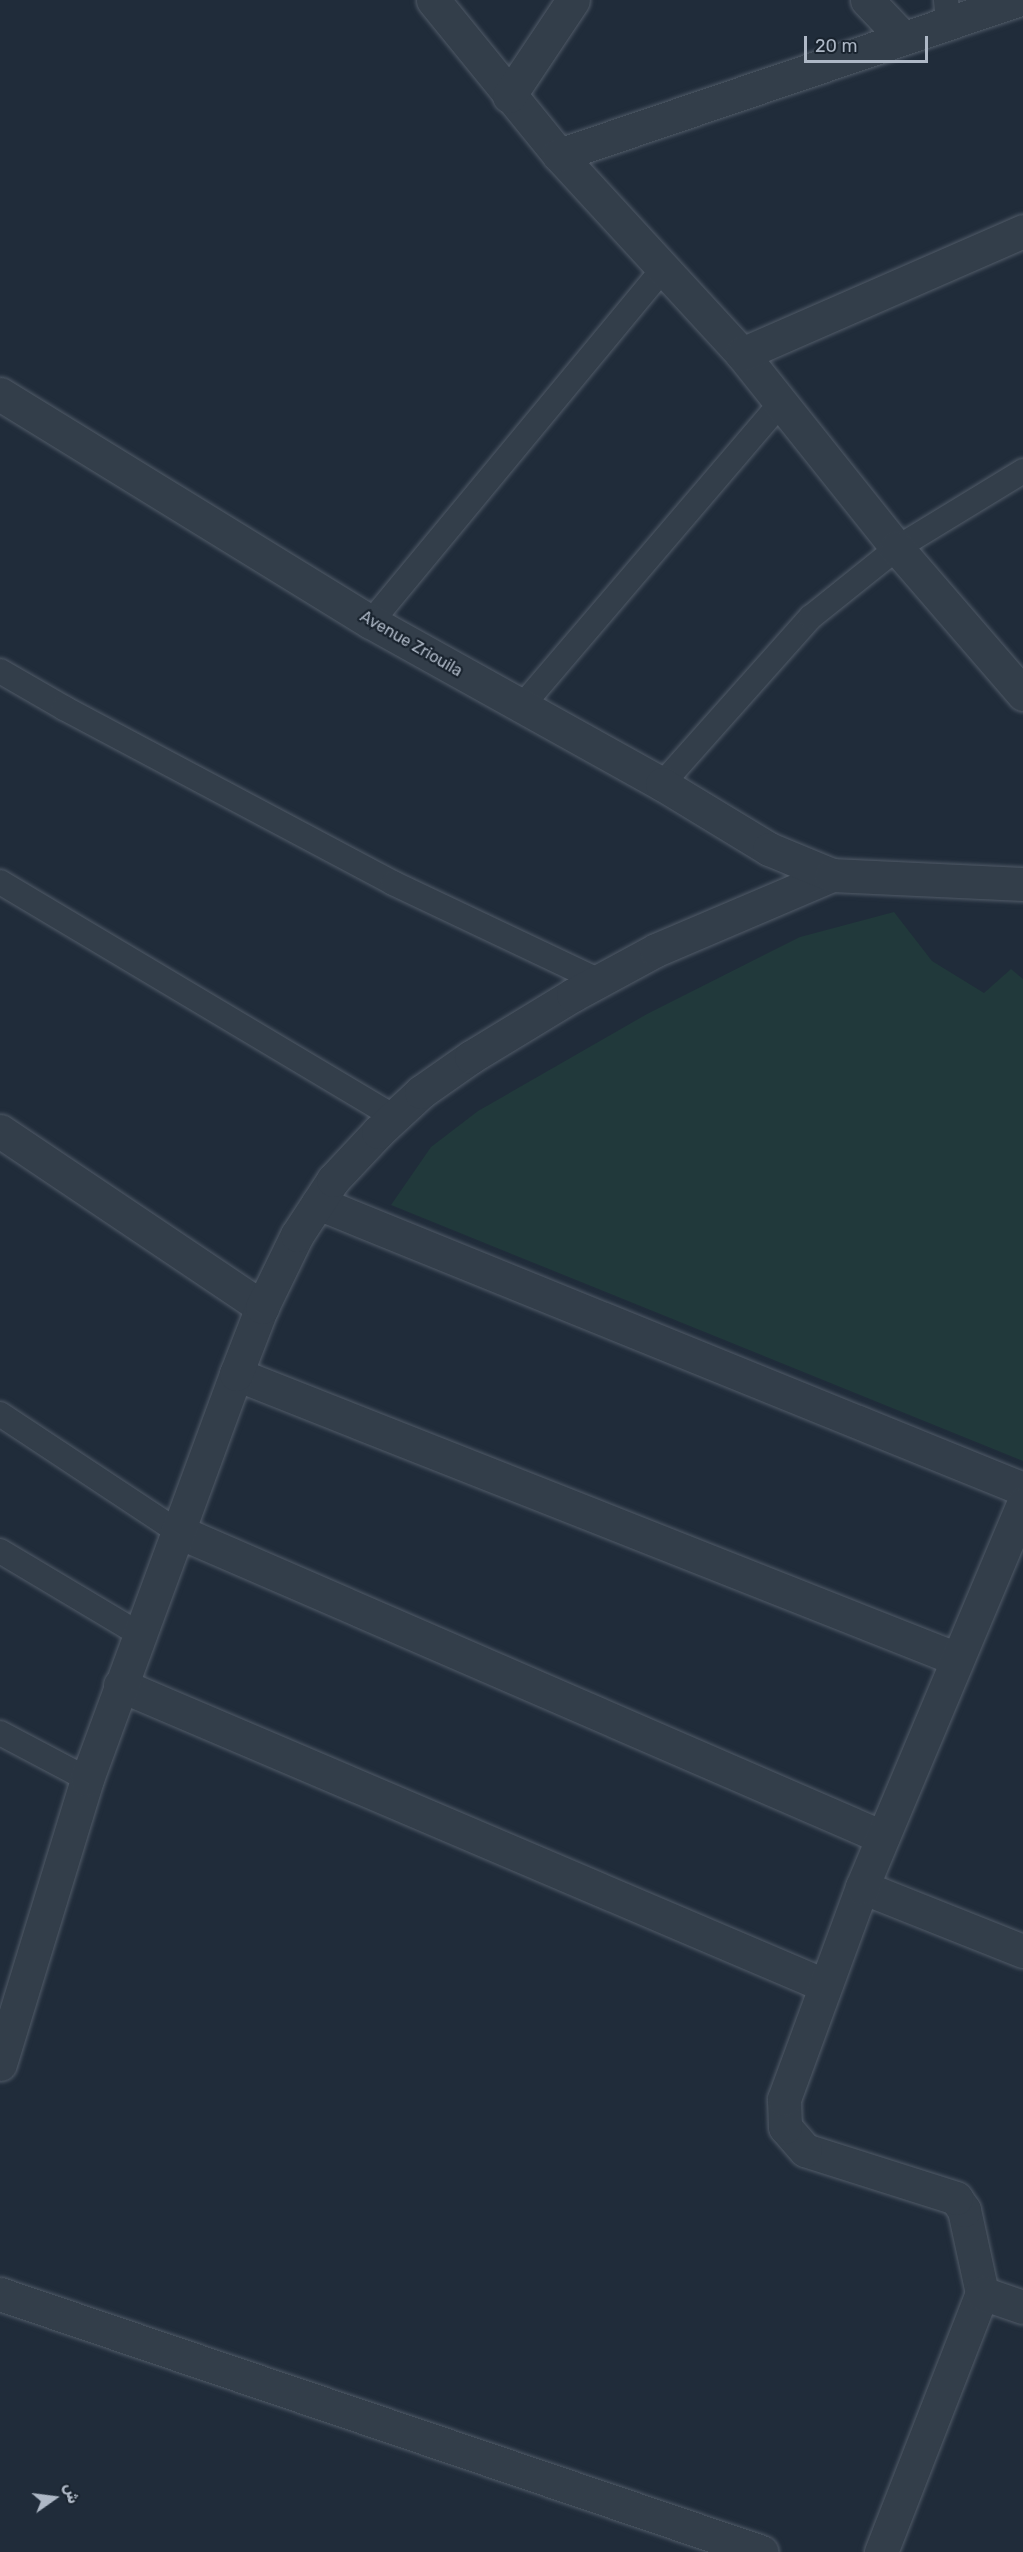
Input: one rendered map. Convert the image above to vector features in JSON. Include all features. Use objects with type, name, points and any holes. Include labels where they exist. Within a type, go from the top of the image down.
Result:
[{"type":"street","points":[[434,0],[509,96],[559,155],[742,354],[897,548],[1021,688]]},
{"type":"street","points":[[509,96],[573,0]]},
{"type":"street","points":[[867,0],[903,38]]},
{"type":"street","points":[[559,155],[903,38],[947,11],[1018,0]]},
{"type":"street","points":[[742,354],[1023,231]]},
{"type":"street","name":"Avenue Zriouila","points":[[0,394],[371,622],[662,784],[769,849],[832,875]]},
{"type":"street","points":[[0,2064],[87,1779],[236,1374],[262,1307],[297,1235],[333,1180],[421,1092],[471,1058],[599,981],[656,950],[832,875],[1023,884]]},
{"type":"street","points":[[0,1131],[262,1307]]},
{"type":"street","points":[[318,1203],[1023,1488]]},
{"type":"street","points":[[236,1374],[957,1659]]},
{"type":"street","points":[[880,2552],[982,2293],[964,2210],[956,2198],[805,2150],[785,2127],[784,2099],[824,1985],[882,1837],[1023,1504]]},
{"type":"street","points":[[177,1531],[882,1837]]},
{"type":"street","points":[[120,1685],[824,1985]]},
{"type":"street","points":[[862,1887],[1023,1951]]},
{"type":"street","points":[[982,2293],[1023,2307]]},
{"type":"street","points":[[0,2294],[762,2552]]},
{"type":"lane","points":[[371,622],[663,269]]},
{"type":"lane","points":[[522,706],[782,402]]},
{"type":"lane","points":[[662,784],[811,616],[897,548],[1023,471]]},
{"type":"lane","points":[[0,671],[64,708],[393,883],[599,981]]},
{"type":"lane","points":[[0,882],[394,1117]]},
{"type":"lane","points":[[0,1414],[177,1531]]},
{"type":"lane","points":[[0,1551],[139,1634]]},
{"type":"lane","points":[[0,1733],[87,1779]]},
{"type":"green space","points":[[894,912],[932,961],[984,993],[1011,969],[1023,979],[1023,1461],[391,1205],[431,1147],[478,1111],[647,1014],[800,937]]}]
